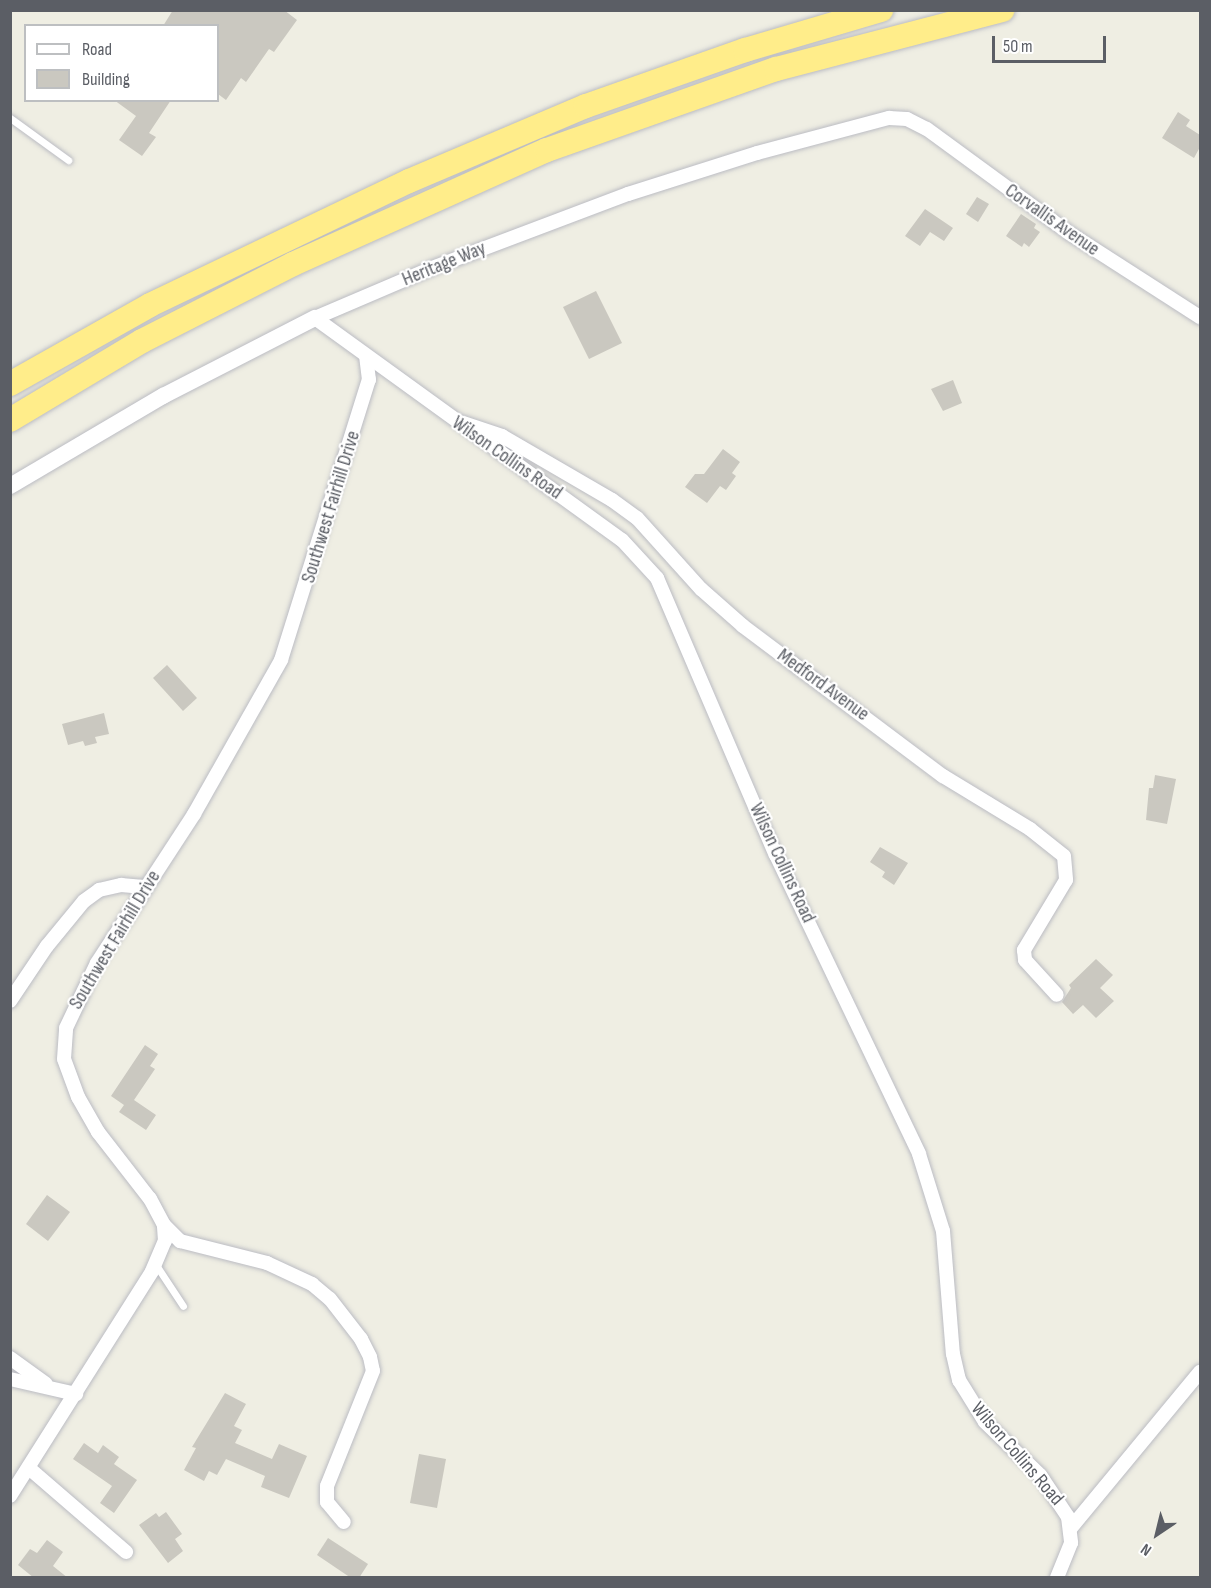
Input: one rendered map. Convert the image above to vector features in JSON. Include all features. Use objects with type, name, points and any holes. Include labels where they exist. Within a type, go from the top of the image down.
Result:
[{"type":"highway","points":[[10,365],[150,305],[409,181],[586,106],[745,50],[881,10]]},
{"type":"highway","points":[[10,420],[142,341],[293,264],[547,150],[776,69],[1002,10]]},
{"type":"highway","points":[[10,384],[150,305]]},
{"type":"street","name":"Heritage Way","points":[[10,486],[163,396],[315,318],[528,230],[669,180],[837,131],[889,118],[907,119]]},
{"type":"street","name":"Corvallis Avenue","points":[[907,119],[927,129],[1105,258],[1200,317]]},
{"type":"street","name":"Wilson Collins Road","points":[[315,318],[622,540],[657,578],[776,855],[919,1154],[943,1231],[953,1353],[959,1380],[985,1422],[1057,1494],[1070,1529],[1067,1558],[1057,1578]]},
{"type":"street","name":"Southwest Fairhill Drive","points":[[164,1225],[150,1199],[98,1132],[78,1097],[64,1059],[64,1043],[73,1009],[144,887],[237,742],[292,633],[369,380],[366,356]]},
{"type":"street","name":"Medford Avenue","points":[[453,420],[502,436],[612,500],[637,518],[701,589],[743,626],[943,776],[1030,830],[1064,856],[1066,880],[1024,950],[1025,960],[1057,995]]},
{"type":"street","points":[[10,1001],[47,946],[84,901],[99,890],[121,885],[144,887]]},
{"type":"street","points":[[10,1496],[30,1469],[156,1265],[165,1241],[164,1225]]},
{"type":"street","points":[[164,1225],[180,1241],[267,1263],[312,1284],[330,1299],[361,1340],[370,1356],[373,1371],[327,1486],[327,1502],[344,1522]]},
{"type":"street","points":[[10,1358],[52,1389]]},
{"type":"street","name":"Wilson Collins Road","points":[[1070,1529],[1200,1372]]},
{"type":"street","points":[[10,1378],[76,1394]]},
{"type":"street","points":[[30,1469],[126,1552]]},
{"type":"lane","points":[[10,118],[68,160]]},
{"type":"lane","points":[[156,1265],[183,1306]]},
{"type":"building","points":[[173,10],[284,10],[297,20],[274,52],[269,49],[246,82],[241,78],[226,100],[219,95],[219,24],[164,24]]},
{"type":"building","points":[[117,102],[170,102],[149,133],[156,137],[142,156],[119,140],[136,116]]},
{"type":"building","points":[[1178,112],[1190,120],[1186,126],[1200,135],[1200,147],[1194,158],[1162,138]]},
{"type":"building","points":[[977,197],[989,204],[978,222],[966,214]]},
{"type":"building","points":[[925,209],[953,228],[944,241],[930,232],[920,246],[905,236]]},
{"type":"building","points":[[1021,214],[1036,224],[1034,228],[1040,232],[1029,247],[1024,243],[1022,247],[1006,236]]},
{"type":"building","points":[[596,291],[622,343],[589,359],[563,307]]},
{"type":"building","points":[[953,380],[962,403],[943,411],[931,389]]},
{"type":"building","points":[[723,449],[740,462],[732,473],[736,476],[726,490],[720,486],[707,503],[685,487],[695,474],[704,474]]},
{"type":"building","points":[[167,665],[197,698],[183,711],[153,678]]},
{"type":"building","points":[[104,713],[109,734],[95,737],[97,743],[85,746],[83,741],[68,745],[62,724]]},
{"type":"building","points":[[1155,775],[1176,779],[1167,824],[1146,820],[1149,788],[1153,788]]},
{"type":"building","points":[[880,847],[908,863],[894,885],[882,877],[885,872],[870,862]]},
{"type":"building","points":[[1096,959],[1113,975],[1100,988],[1114,1001],[1096,1018],[1083,1005],[1073,1014],[1062,1002],[1071,988],[1069,985]]},
{"type":"building","points":[[145,1045],[158,1054],[150,1066],[155,1069],[134,1100],[156,1115],[146,1130],[119,1112],[124,1105],[111,1096]]},
{"type":"building","points":[[47,1195],[70,1212],[48,1241],[26,1224]]},
{"type":"building","points":[[225,1393],[246,1404],[234,1426],[242,1430],[235,1443],[272,1459],[279,1444],[307,1456],[289,1498],[261,1487],[265,1476],[226,1459],[217,1475],[209,1471],[204,1481],[184,1470],[196,1448],[192,1447]]},
{"type":"building","points":[[84,1443],[98,1453],[103,1445],[119,1457],[114,1464],[137,1480],[114,1513],[100,1503],[112,1486],[73,1459]]},
{"type":"building","points":[[419,1454],[446,1459],[437,1508],[410,1503]]},
{"type":"building","points":[[166,1512],[182,1534],[175,1539],[183,1551],[168,1563],[139,1525],[156,1513],[159,1517]]},
{"type":"building","points":[[328,1538],[368,1564],[359,1578],[351,1578],[317,1555]]},
{"type":"building","points":[[47,1540],[63,1552],[53,1566],[68,1578],[34,1578],[18,1565],[30,1549],[37,1553]]}]
